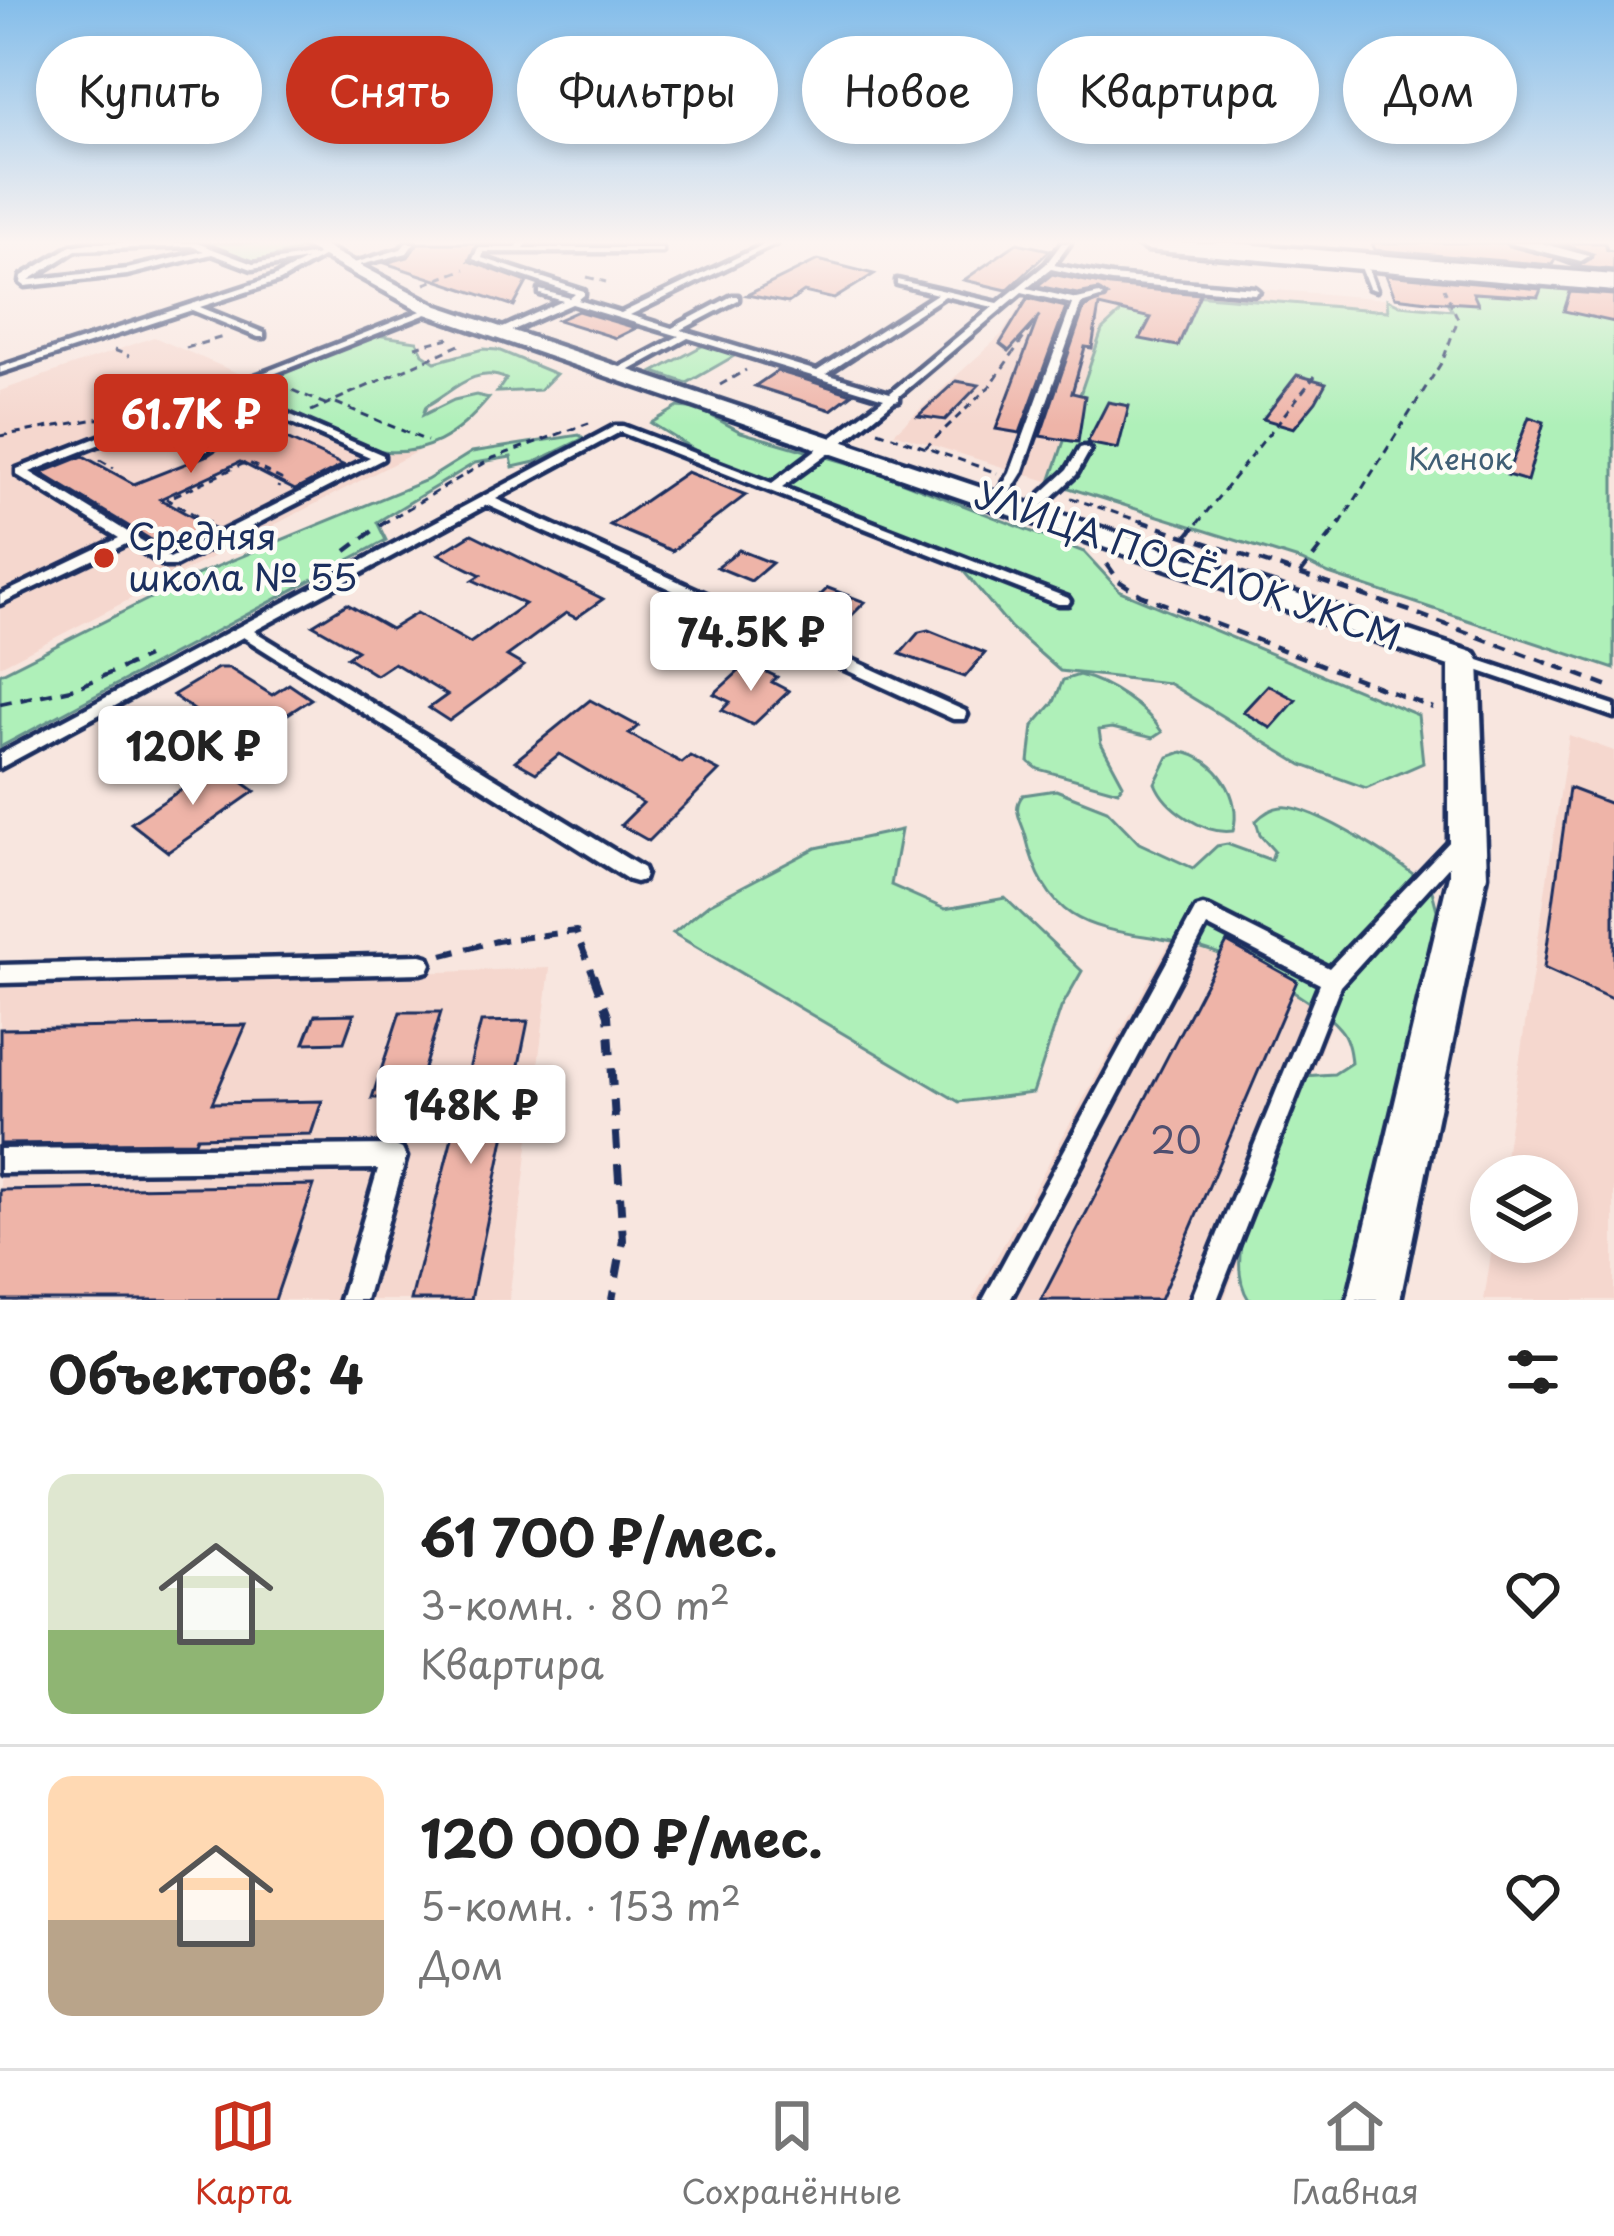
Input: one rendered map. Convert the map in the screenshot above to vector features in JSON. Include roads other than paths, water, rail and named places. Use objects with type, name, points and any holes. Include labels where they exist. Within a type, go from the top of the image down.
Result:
[{"type":"street","name":"УЛИЦА ПОСЁЛОК УКСМ","points":[[421,304],[484,330],[1464,661]]},
{"type":"street","points":[[1374,1300],[1468,875],[1464,661]]},
{"type":"lane","points":[[0,370],[205,304]]},
{"type":"lane","points":[[484,330],[563,304]]},
{"type":"lane","points":[[580,304],[895,398]]},
{"type":"lane","points":[[622,316],[648,304]]},
{"type":"lane","points":[[672,331],[724,304]]},
{"type":"lane","points":[[818,375],[928,304]]},
{"type":"lane","points":[[991,304],[1001,306]]},
{"type":"lane","points":[[773,488],[836,446],[1004,304]]},
{"type":"lane","points":[[998,502],[1013,479],[1076,304]]},
{"type":"lane","points":[[192,308],[261,334]]},
{"type":"lane","points":[[224,390],[379,457],[170,563],[21,472],[148,421],[224,390],[259,376],[433,310]]},
{"type":"lane","points":[[617,373],[687,335]]},
{"type":"lane","points":[[148,421],[204,449]]},
{"type":"lane","points":[[0,762],[619,428],[1063,601]]},
{"type":"lane","points":[[1029,512],[1072,472],[1084,450]]},
{"type":"lane","points":[[487,500],[959,715]]},
{"type":"lane","points":[[0,600],[129,538]]},
{"type":"lane","points":[[243,631],[636,874]]},
{"type":"lane","points":[[1464,661],[1614,711]]},
{"type":"lane","points":[[1204,1300],[1332,980],[1465,837]]},
{"type":"lane","points":[[996,1300],[1203,914],[1332,980]]},
{"type":"lane","points":[[0,974],[422,964]]},
{"type":"lane","points":[[0,1161],[394,1157],[353,1300]]},
{"type":"place","name":"Средняя школа № 55","points":[[104,558]]},
{"type":"park label","name":"Кленок","points":[[1460,460]]}]
